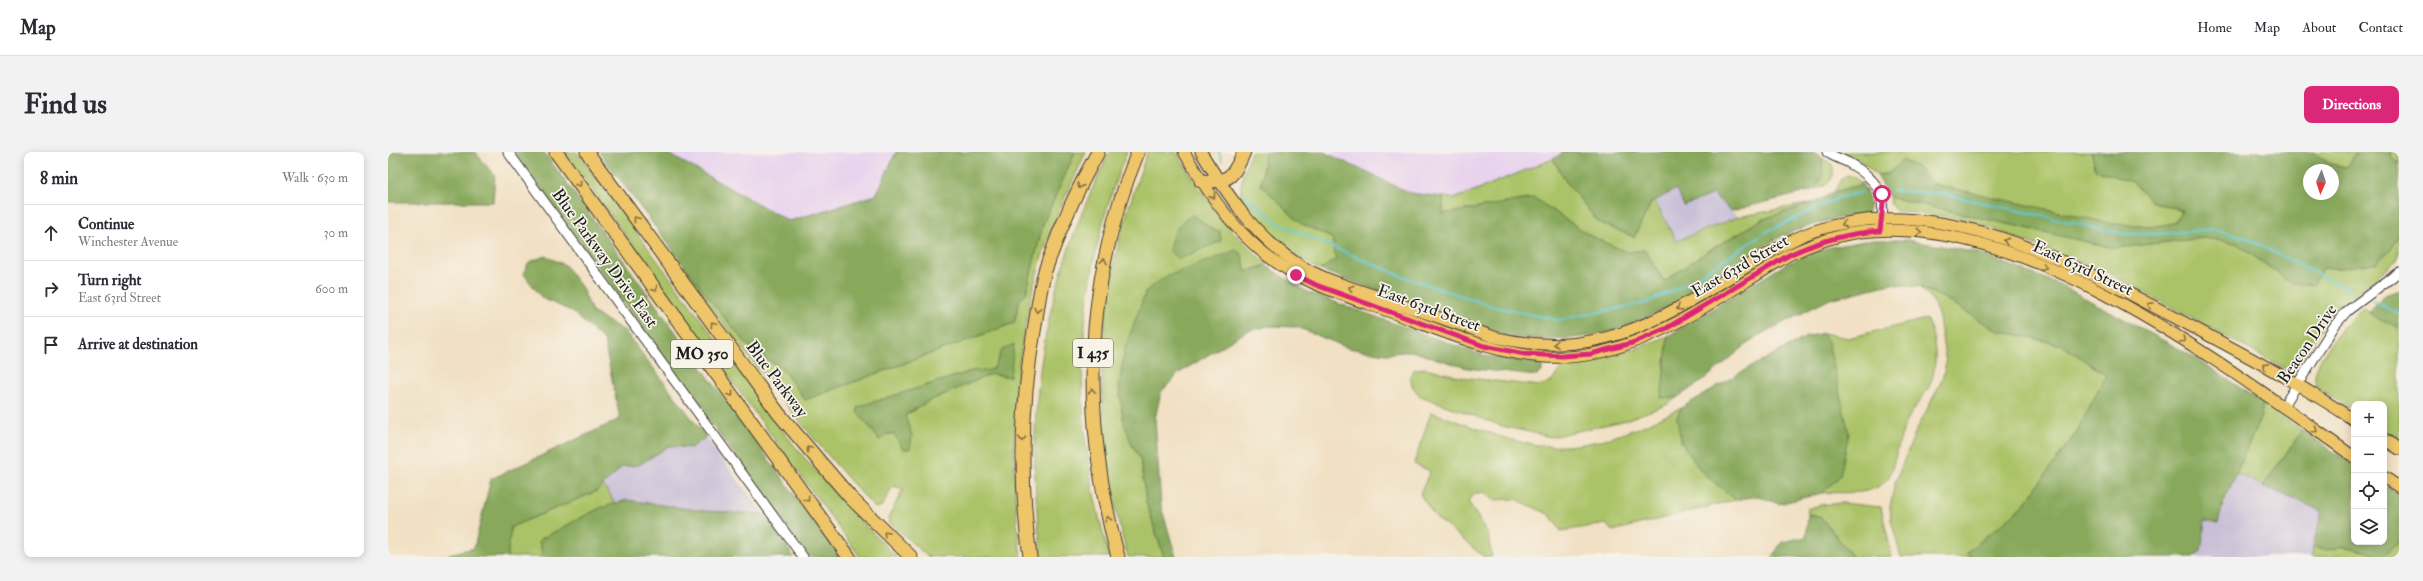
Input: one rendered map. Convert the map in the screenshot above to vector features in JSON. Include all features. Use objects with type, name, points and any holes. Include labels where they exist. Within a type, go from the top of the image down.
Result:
[{"type":"highway","name":"MO 350","points":[[556,152],[849,557]]},
{"type":"highway","name":"Blue Parkway","points":[[587,152],[779,414],[850,497],[911,557]]},
{"type":"highway","points":[[1030,557],[1025,520],[1022,454],[1030,350],[1045,272],[1082,181],[1098,152]]},
{"type":"highway","name":"I 435","points":[[1118,557],[1106,512],[1098,469],[1093,421],[1092,373],[1098,286],[1122,191],[1138,152]]},
{"type":"highway","points":[[1201,181],[1219,182],[1229,177],[1244,152]]},
{"type":"main road","name":"East 63rd Street","points":[[1184,152],[1201,181],[1242,233],[1258,249],[1296,275],[1316,285],[1484,346],[1525,354],[1562,356],[1591,354],[1632,343],[1667,328],[1789,255],[1829,239],[1861,232],[1880,231],[1926,233],[1970,241],[2026,259],[2094,288],[2203,352],[2351,455]]},
{"type":"main road","name":"East 63rd Street","points":[[1201,152],[1219,182],[1244,216],[1266,239],[1295,262],[1332,281],[1494,337],[1541,345],[1589,342],[1630,332],[1686,304],[1770,252],[1797,238],[1837,225],[1882,218],[1922,221],[1961,228],[2024,246],[2072,266],[2145,302],[2299,384],[2351,418]]},
{"type":"main road","points":[[2387,441],[2399,449]]},
{"type":"main road","points":[[2387,479],[2399,487]]},
{"type":"street","name":"Blue Parkway Drive East","points":[[508,152],[803,557]]},
{"type":"street","points":[[1827,152],[1864,173],[1882,194],[1882,218],[1880,231]]},
{"type":"street","name":"Beacon Drive","points":[[2283,408],[2336,325],[2347,311],[2399,272]]},
{"type":"shaded area","points":[[665,152],[896,152],[876,195],[789,221]]},
{"type":"shaded area","points":[[1324,152],[1564,152],[1553,159],[1456,198],[1410,193]]},
{"type":"shaded area","points":[[1676,188],[1684,206],[1713,194],[1738,217],[1676,241],[1655,201]]},
{"type":"shaded area","points":[[706,437],[763,514],[704,511],[628,500],[616,504],[603,485],[622,467],[639,465],[669,446],[691,448]]},
{"type":"shaded area","points":[[2236,473],[2322,511],[2312,557],[2193,557],[2201,551],[2205,521],[2218,523]]},
{"type":"green space","points":[[388,152],[475,152],[495,176],[493,202],[388,202]]},
{"type":"green space","points":[[514,152],[544,152],[840,557],[809,557]]},
{"type":"green space","points":[[565,152],[577,152],[793,444],[841,501],[897,557],[860,557]]},
{"type":"green space","points":[[599,152],[665,152],[789,221],[876,195],[896,152],[1075,152],[1043,224],[1026,294],[1020,299],[1014,323],[805,400],[783,369],[753,351],[714,305]]},
{"type":"green space","points":[[1075,152],[1086,152],[1047,241],[1027,318],[1020,358],[1014,438],[1014,478],[1021,557],[928,557],[889,522],[888,518],[903,489],[893,486],[882,506],[875,508],[824,451],[753,362],[683,270],[684,265],[714,305],[753,351],[783,369],[805,400],[1014,323],[1020,298],[1026,294],[1043,224]],"holes":[[[1002,350],[1009,377],[991,374],[929,401],[905,416],[912,436],[903,449],[894,434],[886,434],[879,440],[858,407],[975,370],[987,371],[994,368]]]},
{"type":"green space","points":[[1110,152],[1127,152],[1102,225],[1094,263],[1087,303],[1083,343],[1082,382],[1084,421],[1092,484],[1109,557],[1042,557],[1036,503],[1035,451],[1037,399],[1043,349],[1054,299],[1068,250],[1087,201]]},
{"type":"green space","points":[[1147,152],[1176,152],[1206,198],[1228,226],[1268,264],[1246,272],[1242,255],[1146,291],[1139,313],[1132,445],[1140,458],[1146,502],[1164,557],[1128,557],[1110,481],[1102,402],[1102,362],[1110,283],[1118,245]],"holes":[[[1209,227],[1213,230],[1169,250]]]},
{"type":"green space","points":[[1251,152],[1265,152],[1261,185],[1300,223],[1332,238],[1336,259],[1320,270],[1273,240],[1251,219],[1244,208],[1241,197],[1241,185],[1243,174]]},
{"type":"green space","points":[[1265,152],[1324,152],[1410,193],[1443,197],[1443,214],[1534,198],[1589,235],[1626,252],[1645,250],[1664,281],[1708,251],[1763,219],[1816,202],[1834,192],[1862,184],[1868,194],[1869,205],[1867,213],[1801,228],[1780,237],[1698,289],[1648,317],[1623,327],[1598,334],[1571,338],[1541,339],[1508,336],[1320,270],[1336,259],[1332,238],[1300,223],[1261,185]]},
{"type":"green space","points":[[1564,152],[1815,152],[1822,158],[1823,177],[1813,190],[1731,211],[1713,194],[1684,206],[1676,189],[1651,203],[1634,237],[1598,222],[1565,180],[1553,159]]},
{"type":"green space","points":[[1839,152],[2091,152],[2096,170],[2133,182],[2150,201],[2182,211],[2174,223],[2151,227],[2113,224],[1933,184],[1918,168],[1877,175],[1858,159]]},
{"type":"green space","points":[[2091,152],[2313,152],[2330,164],[2303,164],[2303,200],[2339,200],[2339,166],[2346,167],[2357,152],[2391,152],[2391,156],[2399,164],[2399,234],[2392,248],[2376,263],[2342,268],[2322,268],[2314,285],[2291,283],[2236,243],[2204,238],[2114,248],[1889,197],[1877,175],[1888,174],[1903,160],[1918,168],[1933,184],[2113,224],[2151,227],[2174,223],[2182,210],[2150,201],[2133,182],[2096,170]]},
{"type":"green space","points":[[2313,152],[2357,152],[2346,167],[2339,166],[2339,164],[2330,164]]},
{"type":"green space","points":[[2391,152],[2399,152],[2399,164],[2391,156]]},
{"type":"green space","points":[[1822,158],[1832,164],[1832,178],[1823,186],[1813,190],[1823,177]]},
{"type":"green space","points":[[1553,159],[1565,180],[1598,222],[1634,237],[1651,203],[1655,201],[1676,241],[1738,217],[1816,202],[1763,219],[1708,251],[1664,281],[1645,250],[1626,252],[1589,235],[1534,198],[1443,214],[1443,197],[1456,198]]},
{"type":"green space","points":[[1847,175],[1854,177],[1862,184],[1834,192],[1841,179]]},
{"type":"green space","points":[[1889,197],[2114,248],[2204,238],[2236,243],[2292,283],[2321,268],[2342,268],[2392,248],[2399,234],[2399,258],[2329,317],[2293,370],[2284,368],[2104,271],[1990,228],[1957,218],[1896,211],[1891,205]]},
{"type":"green space","points":[[1193,215],[1213,230],[1220,231],[1221,241],[1179,259],[1169,250],[1172,239],[1176,229],[1183,221]]},
{"type":"green space","points":[[1870,240],[1908,240],[1978,253],[2059,284],[2194,357],[2263,403],[2261,416],[2224,502],[2218,523],[2205,521],[2201,551],[2193,557],[1971,557],[1966,553],[2022,507],[2076,433],[2106,375],[2062,345],[1996,330],[1944,298],[1919,287],[1890,284],[1830,299],[1757,336],[1705,379],[1678,397],[1661,398],[1668,336],[1786,264],[1826,248]]},
{"type":"green space","points":[[1236,250],[1242,255],[1246,272],[1266,266],[1307,292],[1485,356],[1542,364],[1542,372],[1535,376],[1467,368],[1411,351],[1386,354],[1348,348],[1297,327],[1268,326],[1247,331],[1179,373],[1161,392],[1155,419],[1161,506],[1176,557],[1164,557],[1146,502],[1140,458],[1132,445],[1123,420],[1119,386],[1125,348],[1146,291],[1165,277]]},
{"type":"green space","points":[[545,256],[565,265],[582,288],[592,312],[625,331],[706,437],[691,448],[669,446],[639,465],[622,467],[597,491],[511,527],[507,557],[449,557],[449,554],[474,548],[491,479],[620,419],[604,340],[571,311],[542,298],[523,273],[529,262]]},
{"type":"green space","points":[[1919,287],[1944,298],[1996,330],[2062,345],[2106,375],[2076,433],[2022,507],[1967,553],[1971,557],[1901,557],[1891,520],[1890,507],[1895,483],[1915,433],[1942,380],[1946,363],[1939,318],[1933,301]]},
{"type":"green space","points":[[2399,290],[2399,328],[2369,313],[2385,295]]},
{"type":"green space","points":[[2363,308],[2399,328],[2399,440],[2387,433],[2387,401],[2351,401],[2351,409],[2317,387],[2315,377],[2322,358],[2334,338]]},
{"type":"green space","points":[[1926,319],[1934,341],[1935,367],[1929,387],[1907,421],[1889,477],[1883,484],[1867,491],[1822,493],[1840,476],[1828,342],[1823,333],[1848,338]]},
{"type":"green space","points":[[1823,333],[1828,342],[1849,433],[1840,476],[1822,493],[1779,504],[1758,496],[1735,500],[1700,470],[1681,442],[1677,418],[1681,408],[1736,375],[1806,337]]},
{"type":"green space","points":[[1668,336],[1662,397],[1678,397],[1666,405],[1623,421],[1551,437],[1502,426],[1420,396],[1412,386],[1410,376],[1415,369],[1426,368],[1460,377],[1540,386],[1552,381],[1563,365],[1635,349]]},
{"type":"green space","points":[[1014,344],[1010,377],[991,374],[929,401],[905,415],[912,436],[910,449],[903,449],[894,434],[886,434],[880,440],[857,412],[858,407],[975,370],[987,371],[994,368],[1002,350]]},
{"type":"green space","points":[[2263,403],[2302,431],[2263,486],[2236,473],[2261,416]]},
{"type":"green space","points":[[1681,408],[1677,418],[1700,470],[1735,500],[1612,531],[1606,524],[1561,531],[1550,515],[1516,499],[1494,500],[1484,492],[1473,494],[1469,502],[1488,535],[1492,557],[1484,557],[1434,516],[1420,494],[1430,471],[1414,464],[1431,412],[1519,442],[1548,446],[1565,446],[1600,441],[1617,436],[1650,423]]},
{"type":"green space","points":[[2302,431],[2351,463],[2351,545],[2387,545],[2387,487],[2399,495],[2399,542],[2382,556],[2343,546],[2327,550],[2313,546],[2322,511],[2263,486]]},
{"type":"green space","points":[[603,485],[616,504],[600,508],[539,540],[543,557],[507,557],[511,527],[597,491]]},
{"type":"green space","points":[[627,500],[704,511],[763,514],[794,557],[543,557],[539,540],[600,508]]},
{"type":"green space","points":[[1842,503],[1881,507],[1892,557],[1853,557],[1820,516],[1808,514],[1807,509],[1820,505]]},
{"type":"green space","points":[[1808,514],[1820,516],[1853,557],[1772,557],[1782,542],[1806,537]]},
{"type":"green space","points":[[2399,542],[2399,557],[2345,557],[2336,555],[2334,557],[2312,557],[2313,546],[2327,550],[2343,546],[2382,556]]},
{"type":"waterway","points":[[1219,152],[1222,161]]},
{"type":"waterway","points":[[1893,191],[1939,193],[2124,234],[2161,234],[2215,229],[2246,238],[2353,292]]},
{"type":"waterway","points":[[1245,195],[1279,224],[1404,277],[1495,307],[1558,320],[1646,303],[1686,284],[1768,231],[1838,198],[1862,192]]},
{"type":"waterway","points":[[2373,301],[2399,314]]},
{"type":"route","points":[[1296,275],[1316,285],[1484,346],[1525,354],[1562,356],[1591,354],[1632,343],[1667,328],[1789,255],[1810,245],[1861,232],[1880,231],[1883,204],[1882,194]]}]
